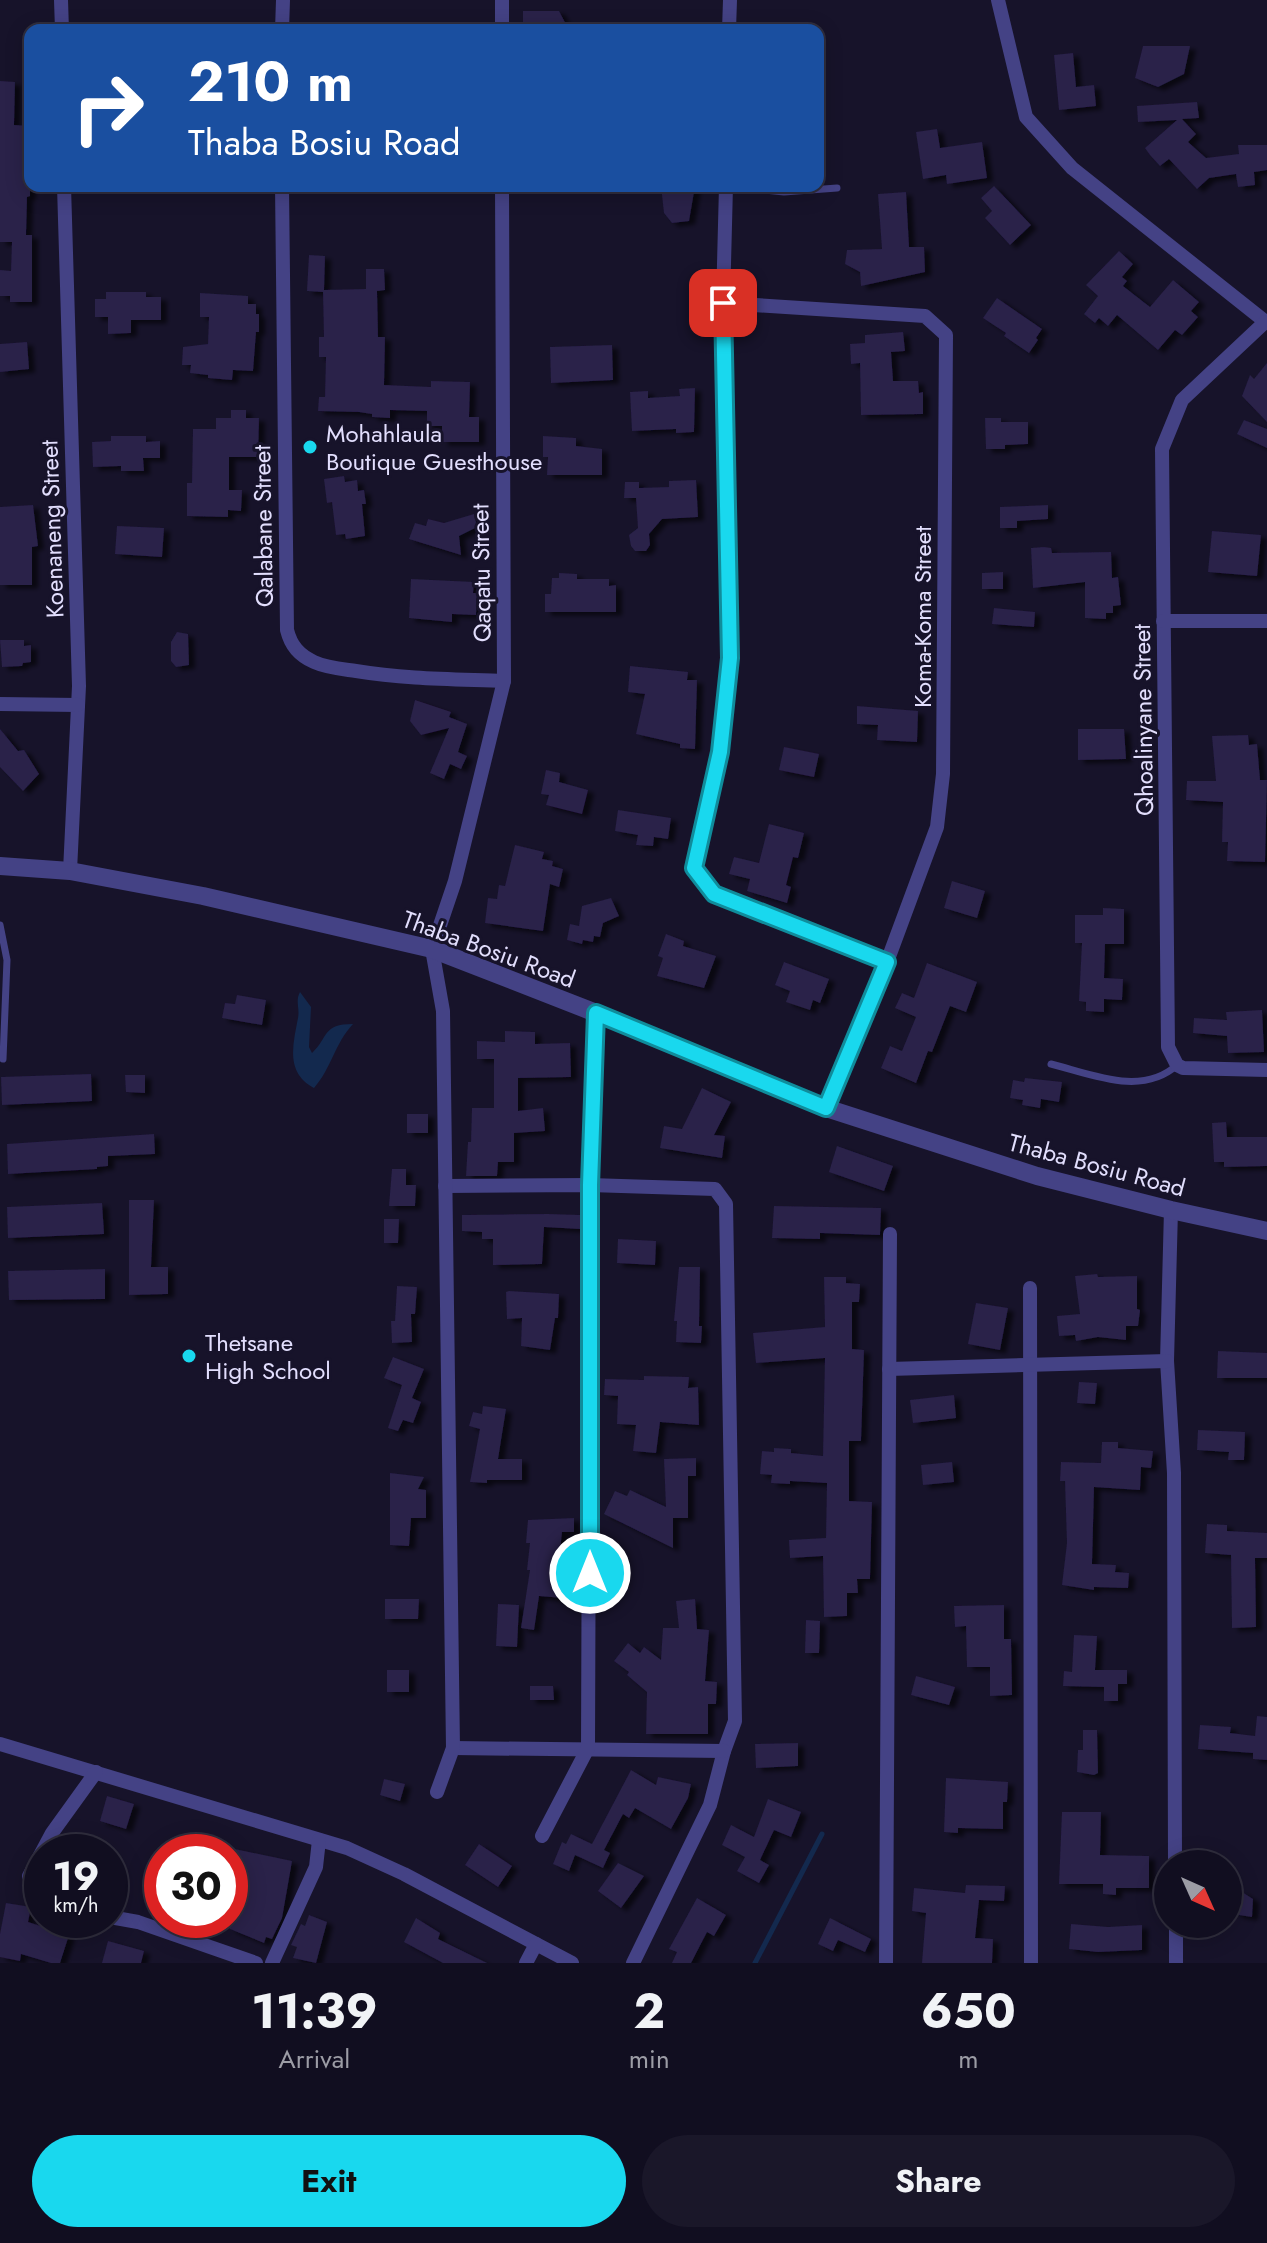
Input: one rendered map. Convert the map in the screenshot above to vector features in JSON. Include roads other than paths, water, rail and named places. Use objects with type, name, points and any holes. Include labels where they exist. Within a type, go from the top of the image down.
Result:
[{"type":"street","points":[[61,0],[62,24]]},
{"type":"street","points":[[282,24],[283,0]]},
{"type":"street","points":[[502,0],[502,24]]},
{"type":"street","points":[[729,24],[730,0]]},
{"type":"street","points":[[998,0],[1026,117],[1072,168],[1266,322]]},
{"type":"street","name":"Koenaneng Street","points":[[64,192],[78,705],[70,871]]},
{"type":"street","name":"Qalabane Street","points":[[282,192],[287,630],[290,639],[303,655],[316,663],[336,668],[382,675],[504,681]]},
{"type":"street","name":"Qaqatu Street","points":[[432,949],[455,881],[504,681],[502,192]]},
{"type":"street","points":[[726,192],[723,303],[730,658],[720,752],[694,868],[714,894],[887,962]]},
{"type":"street","name":"Koma-Koma Street","points":[[723,303],[925,316],[946,335],[943,774],[937,827],[887,962],[826,1108]]},
{"type":"street","name":"Qhoalinyane Street","points":[[1177,1065],[1168,1047],[1162,449],[1182,400],[1266,322]]},
{"type":"street","points":[[1163,621],[1267,621]]},
{"type":"street","points":[[0,704],[78,705]]},
{"type":"street","name":"Thaba Bosiu Road","points":[[0,866],[70,871],[203,896],[432,949],[826,1108],[1037,1176],[1267,1231]]},
{"type":"street","points":[[432,949],[443,1011],[453,1748],[437,1792]]},
{"type":"street","points":[[542,1836],[588,1748],[590,1185],[596,1013]]},
{"type":"street","points":[[1177,1065],[1183,1068],[1267,1070]]},
{"type":"street","points":[[445,1186],[590,1185],[715,1189],[726,1204],[735,1721],[710,1805],[633,1963]]},
{"type":"street","points":[[1171,1210],[1167,1361],[1174,1473],[1175,1850]]},
{"type":"street","points":[[886,1963],[890,1234]]},
{"type":"street","points":[[1030,1288],[1031,1963]]},
{"type":"street","points":[[889,1369],[1167,1361]]},
{"type":"street","points":[[0,1744],[347,1848],[404,1874],[572,1963]]},
{"type":"street","points":[[453,1748],[724,1751]]},
{"type":"street","points":[[51,1834],[96,1772]]},
{"type":"street","points":[[272,1963],[316,1867],[319,1840]]},
{"type":"street","points":[[128,1920],[256,1963]]},
{"type":"street","points":[[1176,1938],[1176,1963]]},
{"type":"street","points":[[526,1963],[536,1944]]},
{"type":"lane","points":[[824,189],[837,188]]},
{"type":"lane","points":[[0,925],[7,960],[3,1059]]},
{"type":"lane","points":[[1051,1064],[1128,1083],[1165,1076],[1177,1065]]},
{"type":"water","points":[[300,992],[311,1007],[309,1047],[312,1053],[331,1029],[353,1024],[314,1088],[299,1074],[293,1057]]},
{"type":"waterway","points":[[755,1963],[822,1834]]},
{"type":"place","name":"Mohahlaula Boutique Guesthouse","points":[[310,447]]},
{"type":"place","name":"Thetsane High School","points":[[189,1356]]}]
